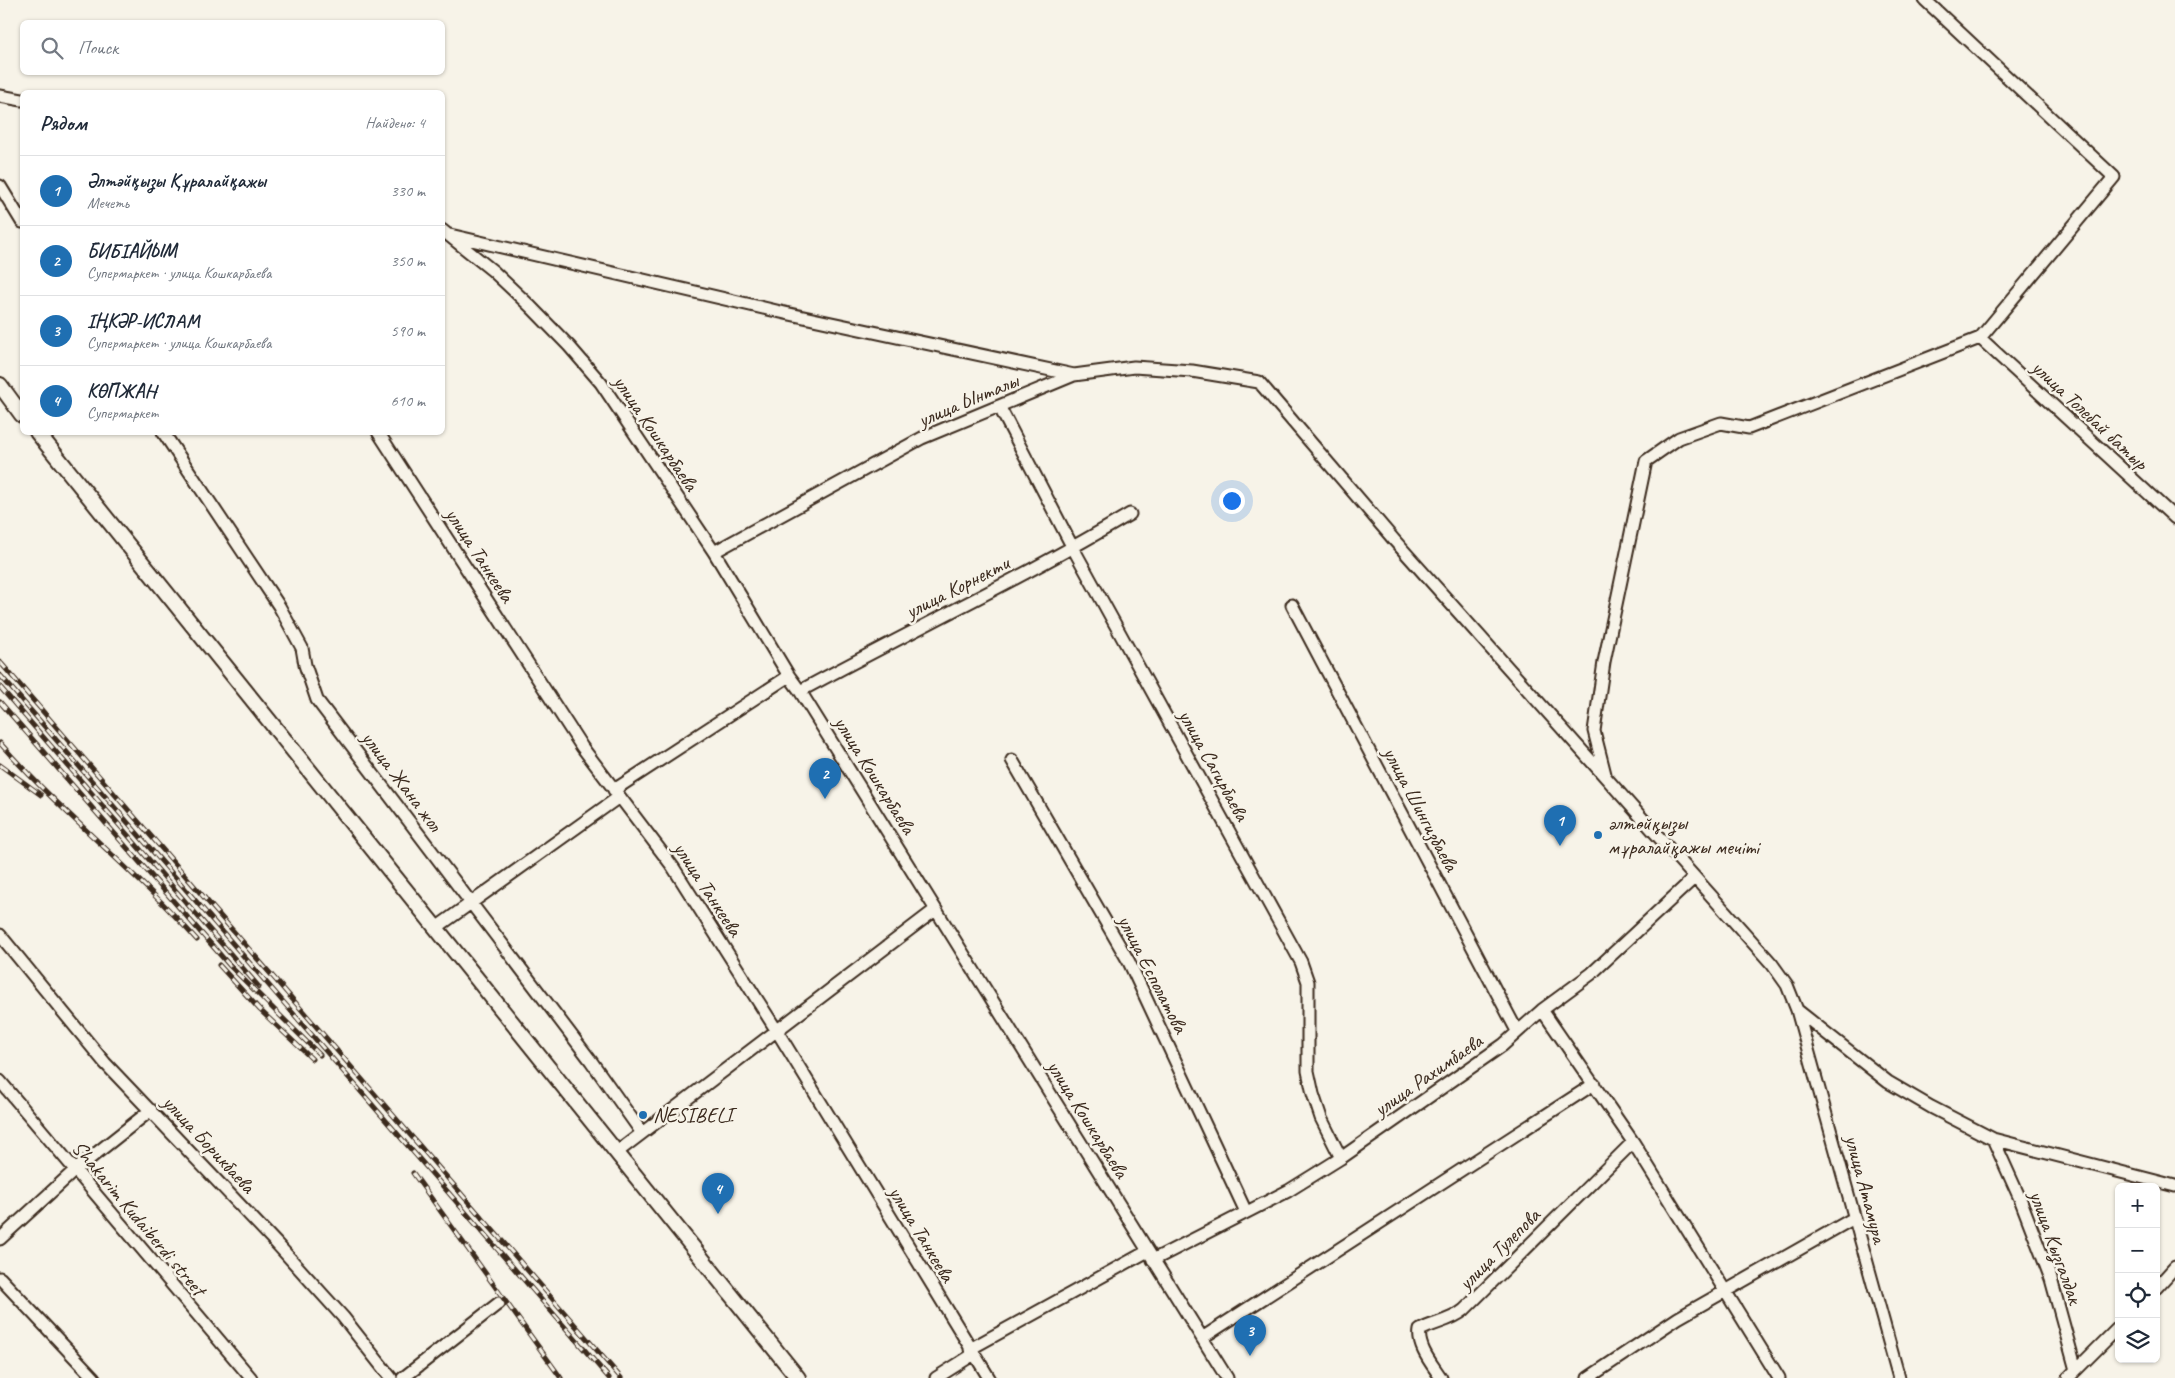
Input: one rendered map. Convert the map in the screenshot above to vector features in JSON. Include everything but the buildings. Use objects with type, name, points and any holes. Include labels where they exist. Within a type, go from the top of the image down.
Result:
[{"type":"main road","points":[[0,384],[20,411]]},
{"type":"main road","points":[[39,435],[798,1378]]},
{"type":"street","points":[[1606,776],[1594,731],[1604,662],[1646,460],[1678,438],[1721,423],[1749,428],[1980,338],[2114,177],[1925,0]]},
{"type":"street","points":[[0,96],[20,100]]},
{"type":"street","points":[[0,186],[20,219]]},
{"type":"street","points":[[446,232],[795,315],[1074,375]]},
{"type":"street","name":"улица Кошкарбаева","points":[[446,232],[493,271],[531,307],[569,346],[601,383],[714,552],[789,676],[1227,1378]]},
{"type":"street","name":"улица Толебай батыр","points":[[1980,338],[2175,518]]},
{"type":"street","name":"улица Ынталы","points":[[714,552],[922,438],[1074,375],[1134,367],[1192,371],[1259,382]]},
{"type":"street","name":"улица Атамура","points":[[1259,382],[1394,541],[1606,776],[1694,878],[1772,964],[1787,985],[1797,1010],[1899,1378]]},
{"type":"street","name":"улица Сагирбаева","points":[[999,406],[1073,548],[1301,962],[1308,982],[1308,1071],[1321,1118],[1341,1158]]},
{"type":"street","name":"улица Жана жол","points":[[165,435],[279,606],[294,632],[302,648],[305,665],[317,700],[591,1061],[642,1134]]},
{"type":"street","name":"улица Танкеева","points":[[380,435],[582,747],[673,868],[776,1031],[989,1378]]},
{"type":"street","name":"улица Корнекти","points":[[800,691],[884,645],[1073,548],[1130,514]]},
{"type":"street","name":"улица Шингизбаева","points":[[1292,606],[1518,1031]]},
{"type":"street","points":[[436,928],[471,904],[617,794],[789,676]]},
{"type":"street","name":"улица Есполатова","points":[[1012,760],[1129,962],[1246,1212]]},
{"type":"street","name":"улица Рахимбаева","points":[[936,1378],[972,1352],[1151,1255],[1288,1191],[1341,1158],[1504,1046],[1542,1010],[1591,974],[1694,878]]},
{"type":"street","points":[[616,1153],[935,910]]},
{"type":"street","name":"улица Борикбаева","points":[[0,935],[105,1063],[343,1317],[391,1378]]},
{"type":"street","points":[[1542,1010],[1633,1142],[1779,1378]]},
{"type":"street","points":[[1797,1010],[1888,1082],[1930,1107],[1993,1139],[2175,1186]]},
{"type":"street","name":"Shakarim Kudaiberdi street","points":[[0,1081],[74,1171],[251,1378]]},
{"type":"street","points":[[1202,1338],[1594,1084]]},
{"type":"street","points":[[0,1239],[74,1171],[151,1110]]},
{"type":"street","name":"улица Кызгалдак","points":[[1993,1139],[2021,1201],[2051,1279],[2072,1374]]},
{"type":"street","name":"улица Тулепова","points":[[1441,1378],[1422,1347],[1419,1337],[1420,1330],[1456,1317],[1464,1310],[1633,1142]]},
{"type":"street","points":[[1588,1378],[1678,1318],[1854,1218]]},
{"type":"street","points":[[2160,1284],[2175,1267]]},
{"type":"street","points":[[0,1278],[94,1378]]},
{"type":"street","points":[[402,1378],[499,1303]]},
{"type":"street","points":[[2072,1374],[2115,1331]]},
{"type":"railway","points":[[0,662],[621,1378]]},
{"type":"railway","points":[[0,675],[609,1378]]},
{"type":"railway","points":[[0,687],[259,987]]},
{"type":"railway","points":[[0,702],[230,966],[320,1055]]},
{"type":"railway","points":[[0,743],[23,769],[149,890],[197,940]]},
{"type":"railway","points":[[0,765],[41,795]]},
{"type":"railway","points":[[219,965],[260,1010],[312,1059]]},
{"type":"railway","points":[[413,1173],[561,1378]]},
{"type":"place","name":"БИБІАЙЫМ","points":[[825,799]]},
{"type":"place","name":"әлтөйқызы мұралайқажы мечіті","points":[[1598,835]]},
{"type":"place","name":"Әлтәйқызы Құралайқажы","points":[[1560,846]]},
{"type":"place","name":"NESIBELI","points":[[643,1115]]},
{"type":"place","name":"КӨПЖАН","points":[[718,1214]]},
{"type":"place","name":"ІҢКӘР-ИСЛАМ","points":[[1250,1356]]}]
